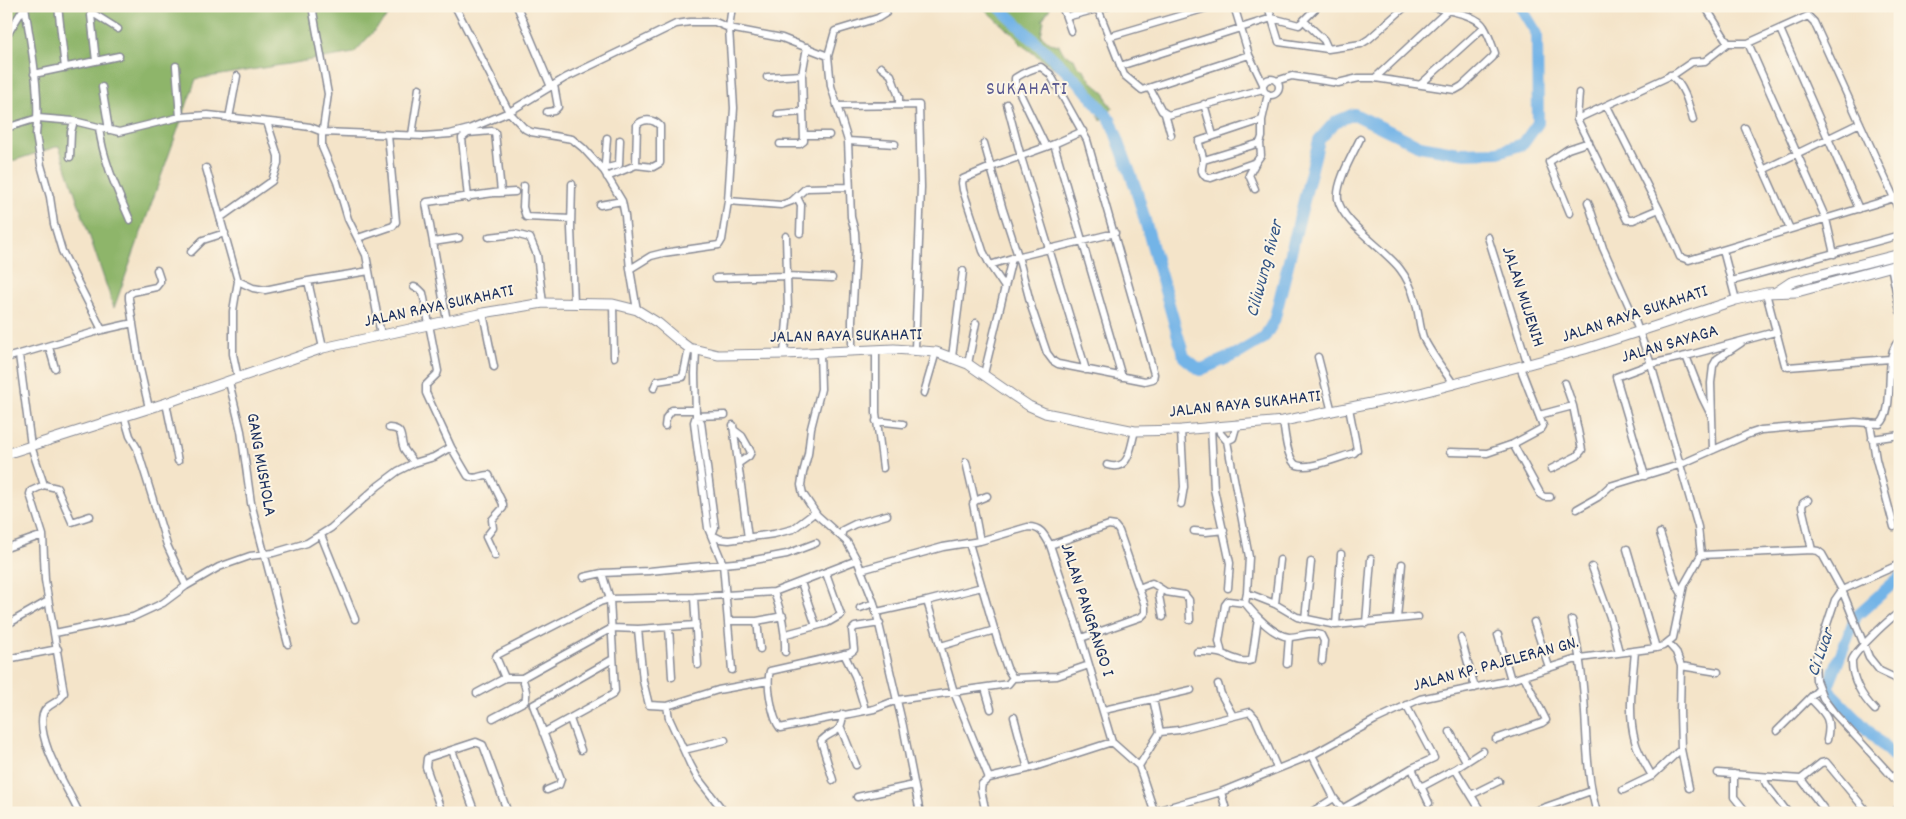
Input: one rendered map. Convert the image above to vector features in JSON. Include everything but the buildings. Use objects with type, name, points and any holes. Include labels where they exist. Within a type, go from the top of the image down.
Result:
[{"type":"main road","points":[[1771,292],[1791,282],[1900,254]]},
{"type":"main road","points":[[1771,292],[1797,292],[1895,265]]},
{"type":"main road","points":[[1808,278],[1812,288]]},
{"type":"main road","name":"JALAN RAYA SUKAHATI","points":[[6,454],[166,403],[323,348],[483,313],[543,302],[613,304],[638,310],[693,349],[718,355],[915,349],[936,352],[968,364],[1014,396],[1045,413],[1135,431],[1181,430],[1283,421],[1332,412],[1454,385],[1524,366],[1639,332],[1736,300],[1771,292]]},
{"type":"street","points":[[9,32],[25,6],[38,118],[36,135],[58,238],[74,277],[102,330]]},
{"type":"street","points":[[58,6],[65,68]]},
{"type":"street","points":[[312,6],[328,94],[322,146],[337,182],[348,219],[366,255],[381,335]]},
{"type":"street","points":[[455,6],[509,112],[525,129],[531,132],[572,140],[583,148],[606,172],[622,201],[630,269],[638,310]]},
{"type":"street","points":[[517,6],[552,86],[558,107],[554,111],[547,112]]},
{"type":"street","points":[[630,269],[651,256],[719,245],[722,240],[728,201],[734,108],[729,28],[732,6]]},
{"type":"street","points":[[852,350],[856,251],[855,232],[851,217],[848,141],[831,86],[828,56],[835,31],[878,18],[886,13],[888,6]]},
{"type":"street","points":[[1062,6],[1071,31]]},
{"type":"street","points":[[1066,17],[1109,6]]},
{"type":"street","points":[[1108,37],[1213,6]]},
{"type":"street","points":[[1234,6],[1249,55],[1265,89],[1273,94],[1277,91],[1276,81]]},
{"type":"street","points":[[1268,6],[1279,42],[1328,49],[1365,42],[1406,6]]},
{"type":"street","points":[[1120,66],[1272,18],[1298,25],[1318,6]]},
{"type":"street","points":[[1255,189],[1249,175],[1261,155],[1260,142],[1265,89],[1269,79],[1276,81],[1292,76],[1338,83],[1359,78],[1375,78],[1455,90],[1462,86],[1495,55],[1484,27],[1476,19],[1452,9],[1430,6]]},
{"type":"street","points":[[1705,6],[1728,44]]},
{"type":"street","points":[[1098,8],[1124,76],[1142,90],[1249,55]]},
{"type":"street","points":[[90,9],[96,62]]},
{"type":"street","points":[[90,9],[118,29]]},
{"type":"street","points":[[1375,78],[1452,9]]},
{"type":"street","points":[[1577,119],[1670,75],[1692,62],[1705,61],[1728,44],[1748,43],[1805,17],[1811,17],[1900,215]]},
{"type":"street","points":[[6,128],[38,118],[74,121],[119,132],[180,117],[208,115],[310,127],[323,132],[388,135],[450,134],[491,121],[552,86],[676,24],[699,21],[715,22],[729,28],[782,38],[828,56]]},
{"type":"street","points":[[1304,21],[1324,40],[1328,49]]},
{"type":"street","points":[[1421,84],[1484,27]]},
{"type":"street","points":[[1780,29],[1859,209]]},
{"type":"street","points":[[1748,43],[1826,218],[1834,254]]},
{"type":"street","points":[[780,144],[800,144],[804,142],[802,75],[807,47]]},
{"type":"street","points":[[34,74],[119,56]]},
{"type":"street","points":[[176,66],[180,117]]},
{"type":"street","points":[[881,67],[891,75],[899,97],[899,105]]},
{"type":"street","points":[[984,143],[1015,257],[1047,353],[1058,364],[1145,381],[1153,379],[1154,374],[1115,232],[1083,131],[1050,74],[1041,67],[1036,67],[1015,78],[1014,83],[1046,147]]},
{"type":"street","points":[[767,77],[802,75]]},
{"type":"street","points":[[1670,75],[1677,80],[1693,120]]},
{"type":"street","points":[[229,118],[237,76]]},
{"type":"street","points":[[102,87],[109,130]]},
{"type":"street","points":[[412,135],[420,88]]},
{"type":"street","points":[[1150,88],[1168,115],[1171,135]]},
{"type":"street","points":[[1168,115],[1265,89]]},
{"type":"street","points":[[1579,93],[1577,119],[1627,220],[1630,221],[1659,209]]},
{"type":"street","points":[[1007,104],[1021,157],[1086,370]]},
{"type":"street","points":[[1204,104],[1213,135]]},
{"type":"street","points":[[837,106],[919,105],[921,187],[915,349]]},
{"type":"street","points":[[1607,106],[1659,209],[1677,250],[1684,259],[1688,260],[1723,250],[1894,198]]},
{"type":"street","points":[[778,114],[802,112]]},
{"type":"street","points":[[1256,162],[1211,178],[1206,177],[1201,166],[1204,160],[1200,141],[1213,135],[1262,120]]},
{"type":"street","points":[[70,158],[71,132],[74,121]]},
{"type":"street","points":[[606,172],[636,165],[640,167],[653,167],[660,163],[660,126],[655,121],[643,121],[636,125],[636,165]]},
{"type":"street","points":[[220,218],[272,181],[278,163],[278,156],[267,122]]},
{"type":"street","points":[[1763,170],[1860,123]]},
{"type":"street","points":[[99,128],[106,160],[130,220]]},
{"type":"street","points":[[1745,128],[1790,229]]},
{"type":"street","points":[[468,198],[462,143],[464,135],[492,130],[495,132],[502,191],[499,193]]},
{"type":"street","points":[[1004,286],[990,265],[983,250],[962,183],[964,177],[1021,157],[1083,131]]},
{"type":"street","points":[[358,238],[393,226],[396,222],[388,135]]},
{"type":"street","points":[[804,135],[829,135]]},
{"type":"street","points":[[606,172],[607,138]]},
{"type":"street","points":[[1360,138],[1339,188],[1339,203],[1345,214],[1361,232],[1390,257],[1408,281],[1415,300],[1424,338],[1454,385]]},
{"type":"street","points":[[606,172],[619,165],[620,140]]},
{"type":"street","points":[[848,141],[895,144]]},
{"type":"street","points":[[1204,160],[1260,142]]},
{"type":"street","points":[[1570,213],[1549,162],[1568,150],[1589,142]]},
{"type":"street","points":[[1054,144],[1122,377]]},
{"type":"street","points":[[206,168],[238,282],[233,311],[234,354],[238,378]]},
{"type":"street","points":[[572,184],[571,219],[574,302]]},
{"type":"street","points":[[524,186],[522,207],[526,217],[571,219]]},
{"type":"street","points":[[728,201],[781,205],[792,201],[806,188],[849,187]]},
{"type":"street","points":[[447,321],[426,203],[515,192]]},
{"type":"street","points":[[797,197],[801,205],[800,233]]},
{"type":"street","points":[[600,205],[622,201]]},
{"type":"street","points":[[1588,202],[1603,248],[1633,315],[1652,364],[1679,465],[1693,507],[1701,555],[1698,564],[1687,579],[1682,594],[1676,629],[1673,638],[1668,643],[1676,652],[1681,666],[1681,749],[1689,788]]},
{"type":"street","points":[[990,265],[1115,232]]},
{"type":"street","points":[[191,252],[202,240],[225,233]]},
{"type":"street","points":[[489,237],[515,234],[530,238],[537,254],[543,302]]},
{"type":"street","points":[[1732,281],[1900,234]]},
{"type":"street","points":[[784,354],[788,310],[786,236]]},
{"type":"street","name":"JALAN MUJENIH","points":[[1488,237],[1524,366],[1540,415]]},
{"type":"street","points":[[433,242],[459,238]]},
{"type":"street","points":[[1723,250],[1736,300]]},
{"type":"street","points":[[984,374],[1004,286],[1015,257]]},
{"type":"street","points":[[1895,265],[1900,311]]},
{"type":"street","points":[[149,408],[128,299],[129,294],[133,292],[158,285],[160,279],[156,270]]},
{"type":"street","points":[[238,282],[265,290],[369,271]]},
{"type":"street","points":[[952,357],[963,271]]},
{"type":"street","points":[[716,278],[787,276],[832,278]]},
{"type":"street","points":[[308,281],[323,348]]},
{"type":"street","points":[[414,287],[423,293],[438,370],[437,374],[426,385],[426,393],[451,447],[468,476],[478,478],[489,475],[503,504],[503,508],[492,520],[493,528],[486,537],[495,556]]},
{"type":"street","points":[[1771,292],[1775,332],[1785,365],[1788,367],[1890,359]]},
{"type":"street","points":[[613,304],[614,357]]},
{"type":"street","points":[[483,313],[494,368]]},
{"type":"street","points":[[6,358],[133,323]]},
{"type":"street","points":[[968,364],[976,323]]},
{"type":"street","name":"JALAN SAYAGA","points":[[1645,476],[1615,378],[1652,364],[1775,332]]},
{"type":"street","points":[[1713,450],[1714,419],[1711,382],[1713,366],[1717,359],[1744,341]]},
{"type":"street","points":[[1577,509],[1598,497],[1609,487],[1679,465],[1761,430],[1855,422],[1880,424],[1885,418],[1891,374],[1890,359],[1894,346],[1900,341]]},
{"type":"street","points":[[49,347],[54,368]]},
{"type":"street","points":[[654,388],[657,380],[683,377],[693,349]]},
{"type":"street","points":[[693,349],[696,413],[694,422],[708,528],[723,564],[732,670]]},
{"type":"street","points":[[876,350],[876,421],[883,468]]},
{"type":"street","points":[[820,351],[821,389],[811,428],[808,454],[801,485],[803,494],[812,509],[850,546],[874,603],[897,700],[920,813]]},
{"type":"street","points":[[924,393],[936,352]]},
{"type":"street","points":[[19,355],[31,446],[44,485]]},
{"type":"street","points":[[1686,356],[1702,397],[1714,419]]},
{"type":"street","points":[[1318,357],[1332,412]]},
{"type":"street","name":"GANG MUSHOLA","points":[[228,382],[241,431],[246,478],[263,554],[288,644]]},
{"type":"street","points":[[1550,469],[1577,456],[1582,450],[1573,406],[1565,383]]},
{"type":"street","points":[[166,403],[178,461]]},
{"type":"street","points":[[1450,452],[1487,453],[1513,444],[1541,430],[1543,426],[1540,415],[1573,406]]},
{"type":"street","points":[[1283,421],[1287,445],[1294,462],[1298,466],[1308,467],[1354,453],[1357,450],[1349,408]]},
{"type":"street","points":[[665,426],[666,418],[672,410],[725,415]]},
{"type":"street","points":[[696,413],[701,422],[708,468],[715,527],[712,535]]},
{"type":"street","points":[[124,416],[130,436],[137,448],[167,545],[186,586]]},
{"type":"street","points":[[876,421],[904,424]]},
{"type":"street","points":[[1870,423],[1872,440],[1894,527]]},
{"type":"street","points":[[1227,441],[1232,438],[1236,424]]},
{"type":"street","points":[[1215,426],[1227,441],[1249,557],[1248,592],[1245,603]]},
{"type":"street","points":[[1215,426],[1214,489],[1230,563],[1228,588]]},
{"type":"street","points":[[389,428],[396,428],[400,432],[404,449],[414,463]]},
{"type":"street","points":[[739,463],[749,456],[751,452],[742,436],[734,428],[748,538]]},
{"type":"street","points":[[1181,430],[1184,487],[1181,504]]},
{"type":"street","points":[[1106,464],[1113,467],[1123,464],[1129,453],[1135,431]]},
{"type":"street","points":[[1872,440],[1900,435]]},
{"type":"street","points":[[1513,444],[1541,495],[1550,497]]},
{"type":"street","points":[[55,633],[133,617],[157,606],[186,586],[227,564],[250,556],[290,549],[321,535],[378,486],[414,463],[428,459],[451,447]]},
{"type":"street","points":[[966,462],[975,501],[973,504],[980,541]]},
{"type":"street","points":[[700,469],[708,468]]},
{"type":"street","points":[[79,813],[47,748],[43,729],[42,715],[46,708],[58,701],[64,693],[58,649],[48,602],[44,571],[43,535],[30,493],[44,485],[57,488],[72,522],[90,516]]},
{"type":"street","points":[[975,501],[987,496]]},
{"type":"street","points":[[1808,500],[1803,503],[1802,507],[1812,550]]},
{"type":"street","points":[[712,535],[720,540],[748,538],[793,528],[813,514]]},
{"type":"street","points":[[841,536],[844,530],[855,524],[887,515]]},
{"type":"street","points":[[1050,544],[1109,525],[1115,526],[1120,531],[1145,606],[1145,613],[1141,617],[1081,638]]},
{"type":"street","name":"JALAN PANGRANGO I","points":[[860,570],[944,548],[980,541],[1028,527],[1036,527],[1042,531],[1050,544],[1104,710],[1112,742]]},
{"type":"street","points":[[1194,531],[1224,530]]},
{"type":"street","points":[[1660,533],[1676,583],[1682,594]]},
{"type":"street","points":[[6,548],[43,535]]},
{"type":"street","points":[[321,535],[355,619]]},
{"type":"street","points":[[584,577],[602,573],[650,571],[723,564],[787,554],[816,543]]},
{"type":"street","points":[[969,543],[994,630],[1007,668],[1013,678]]},
{"type":"street","points":[[1627,549],[1656,648]]},
{"type":"street","points":[[1701,555],[1818,551],[1822,554],[1842,590],[1858,633],[1874,665],[1880,671],[1900,682]]},
{"type":"street","points":[[1336,625],[1341,554]]},
{"type":"street","points":[[1366,623],[1371,559]]},
{"type":"street","points":[[506,678],[496,657],[497,655],[577,613],[610,599],[694,597],[774,592],[857,560]]},
{"type":"street","points":[[1275,604],[1280,560]]},
{"type":"street","points":[[1305,619],[1311,562]]},
{"type":"street","points":[[1397,618],[1402,564]]},
{"type":"street","points":[[1900,564],[1842,590],[1835,600],[1814,661],[1819,689],[1835,714],[1900,785]]},
{"type":"street","points":[[1592,567],[1610,617],[1619,652]]},
{"type":"street","points":[[543,733],[614,693],[616,685],[610,599],[602,573]]},
{"type":"street","points":[[786,634],[827,623],[842,614],[826,573]]},
{"type":"street","points":[[801,582],[816,626]]},
{"type":"street","points":[[1139,588],[1152,583],[1166,592],[1182,594],[1187,597],[1190,620]]},
{"type":"street","points":[[877,612],[982,587]]},
{"type":"street","points":[[1161,589],[1159,596],[1163,617]]},
{"type":"street","points":[[774,592],[783,616],[786,634],[785,652]]},
{"type":"street","points":[[1248,592],[1275,604],[1297,617],[1336,625],[1418,617]]},
{"type":"street","points":[[694,597],[698,665]]},
{"type":"street","points":[[927,601],[954,692],[989,778]]},
{"type":"street","points":[[6,625],[48,602]]},
{"type":"street","points":[[1222,654],[1219,641],[1224,605],[1228,602],[1245,603],[1258,618],[1289,637],[1312,634],[1321,635],[1324,641],[1322,661]]},
{"type":"street","points":[[860,608],[874,603]]},
{"type":"street","points":[[1875,710],[1859,687],[1852,665],[1853,656],[1887,621],[1900,612]]},
{"type":"street","points":[[728,621],[757,621],[783,616]]},
{"type":"street","points":[[1197,652],[1222,654],[1232,659],[1252,660],[1258,618]]},
{"type":"street","points":[[1572,620],[1580,658],[1586,756],[1591,791],[1597,813]]},
{"type":"street","points":[[757,621],[760,649]]},
{"type":"street","points":[[1534,622],[1549,667]]},
{"type":"street","points":[[880,623],[855,627],[852,630],[854,650],[769,672],[768,681],[776,721],[780,728],[874,709],[897,700],[1008,684],[1013,678],[1057,676],[1089,665]]},
{"type":"street","points":[[477,693],[506,678],[522,678],[612,628],[638,629],[696,625]]},
{"type":"street","points":[[669,627],[672,677]]},
{"type":"street","points":[[638,629],[643,681],[649,705],[667,706],[718,690],[768,681]]},
{"type":"street","points":[[941,646],[994,630]]},
{"type":"street","points":[[1498,635],[1511,680]]},
{"type":"street","points":[[1287,664],[1289,637]]},
{"type":"street","points":[[1461,638],[1475,688]]},
{"type":"street","name":"JALAN KP. PAJELERAN GN.","points":[[1151,812],[1221,792],[1312,755],[1406,705],[1428,696],[1511,680],[1580,658],[1656,648],[1668,643]]},
{"type":"street","points":[[12,658],[58,649]]},
{"type":"street","points":[[1635,651],[1631,705],[1633,732],[1637,748],[1652,776]]},
{"type":"street","points":[[844,654],[855,676],[864,706],[863,710]]},
{"type":"street","points":[[548,790],[558,784],[561,779],[533,705],[613,659]]},
{"type":"street","points":[[1681,666],[1718,672]]},
{"type":"street","points":[[1496,739],[1546,720],[1524,676]]},
{"type":"street","points":[[493,718],[525,701],[526,689],[522,678]]},
{"type":"street","points":[[1218,684],[1221,694],[1233,716]]},
{"type":"street","points":[[985,688],[991,710]]},
{"type":"street","points":[[1777,731],[1794,719],[1819,689]]},
{"type":"street","points":[[1104,710],[1191,690]]},
{"type":"street","points":[[1810,698],[1828,718],[1830,726],[1827,740]]},
{"type":"street","points":[[1139,766],[1160,732],[1153,699]]},
{"type":"street","points":[[1312,755],[1334,798],[1344,811],[1434,756],[1406,705]]},
{"type":"street","points":[[667,706],[669,718],[697,777],[725,813]]},
{"type":"street","points":[[1160,732],[1179,730],[1250,712],[1254,715],[1277,768]]},
{"type":"street","points":[[843,714],[841,728],[856,765]]},
{"type":"street","points":[[1014,717],[1028,769]]},
{"type":"street","points":[[570,719],[581,750]]},
{"type":"street","points":[[833,780],[821,741],[841,728]]},
{"type":"street","points":[[1450,732],[1466,761]]},
{"type":"street","points":[[684,750],[725,740]]},
{"type":"street","points":[[439,812],[425,762],[429,756],[476,742],[483,745],[508,813]]},
{"type":"street","points":[[986,813],[981,790],[982,784],[989,778],[1028,769],[1112,742],[1139,766],[1151,812]]},
{"type":"street","points":[[1623,790],[1652,776],[1681,749]]},
{"type":"street","points":[[452,750],[475,813]]},
{"type":"street","points":[[1421,786],[1426,785],[1483,751]]},
{"type":"street","points":[[1801,780],[1821,763],[1826,762],[1864,808],[1864,813]]},
{"type":"street","points":[[1412,768],[1416,781],[1421,786],[1429,803]]},
{"type":"street","points":[[1454,769],[1482,813]]},
{"type":"street","points":[[1718,773],[1801,780],[1827,813]]},
{"type":"street","points":[[1734,774],[1734,797],[1747,813]]},
{"type":"street","points":[[1763,776],[1766,784],[1788,813]]},
{"type":"street","points":[[1471,795],[1499,781]]},
{"type":"street","points":[[857,797],[914,785]]},
{"type":"street","points":[[1529,813],[1591,791]]},
{"type":"street","points":[[1221,792],[1227,813]]},
{"type":"street","points":[[1310,813],[1334,798]]},
{"type":"street","points":[[1894,813],[1900,806]]},
{"type":"green space","points":[[6,6],[397,6],[354,53],[196,79],[114,308],[59,146],[6,163]]},
{"type":"green space","points":[[982,6],[1050,6],[1042,20],[1044,21],[1041,35],[1050,43],[1059,45],[1064,54],[1074,58],[1077,65],[1084,70],[1091,81],[1105,93],[1112,109],[1101,121],[1096,109],[1079,89],[1022,45],[1013,34]]},
{"type":"waterway","name":"Ciliwung River","points":[[998,6],[1083,87],[1111,121],[1136,189],[1184,357],[1200,370],[1239,353],[1264,338],[1274,321],[1319,140],[1335,122],[1354,114],[1420,146],[1459,153],[1498,152],[1523,144],[1538,123],[1537,34],[1520,6]]},
{"type":"waterway","name":"Ci Luar","points":[[1900,577],[1856,616],[1827,689],[1900,763]]},
{"type":"district","name":"SUKAHATI","points":[[1027,90]]}]
